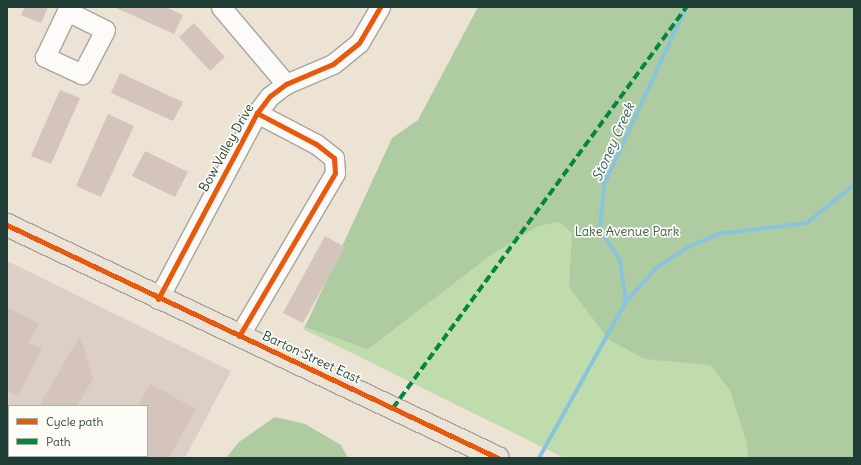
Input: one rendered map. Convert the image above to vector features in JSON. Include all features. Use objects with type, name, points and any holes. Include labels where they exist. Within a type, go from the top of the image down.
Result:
[{"type":"main road","name":"Barton Street East","points":[[7,225],[158,299],[240,336],[498,458]]},
{"type":"street","points":[[221,7],[286,84]]},
{"type":"street","name":"Bow Valley Drive","points":[[158,299],[257,113],[270,96],[286,84],[338,60],[359,43],[380,7]]},
{"type":"street","points":[[240,336],[335,173],[334,158],[316,144],[257,113]]},
{"type":"shaded area","points":[[7,261],[231,371],[185,458],[7,458]]},
{"type":"green space","name":"Lake Avenue Park","points":[[478,7],[854,7],[854,458],[748,458],[747,444],[730,390],[710,365],[645,359],[609,340],[569,287],[572,233],[559,222],[538,226],[491,255],[368,349],[305,327],[392,138],[418,120]]},
{"type":"green space","name":"Lake Avenue Park","points":[[490,7],[854,7],[854,458],[564,458],[303,329]]},
{"type":"green space","points":[[275,417],[305,424],[341,445],[348,458],[226,458],[239,442]]},
{"type":"building","points":[[25,7],[48,7],[41,23],[21,15]]},
{"type":"building","points":[[114,7],[166,7],[183,15],[174,34]]},
{"type":"building","points":[[194,23],[225,57],[210,71],[179,37]]},
{"type":"building","points":[[120,73],[183,102],[173,121],[111,93]]},
{"type":"building","points":[[60,90],[80,98],[51,164],[31,156]]},
{"type":"building","points":[[108,114],[134,126],[101,197],[76,186]]},
{"type":"building","points":[[145,151],[188,172],[175,197],[132,176]]},
{"type":"building","points":[[325,236],[345,247],[303,323],[283,313]]},
{"type":"building","points":[[7,307],[39,324],[28,343],[42,349],[18,396],[7,390]]},
{"type":"building","points":[[80,336],[93,379],[78,405],[40,405]]},
{"type":"building","points":[[150,384],[196,409],[169,458],[109,458],[148,457],[148,405],[139,405]]},
{"type":"building","points":[[72,457],[73,458],[8,458]]},
{"type":"waterway","name":"Stoney Creek","points":[[626,302],[620,260],[600,229],[604,185],[686,7]]},
{"type":"waterway","points":[[539,458],[626,302],[656,268],[688,247],[718,234],[807,223],[854,185]]},
{"type":"marked path","points":[[393,408],[687,7]]},
{"type":"cycle path","points":[[158,299],[257,113],[270,96],[286,84],[333,64],[359,43],[380,7]]},
{"type":"cycle path","points":[[239,336],[335,173],[334,158],[316,144],[257,113]]},
{"type":"cycle path","points":[[7,225],[498,458]]}]
